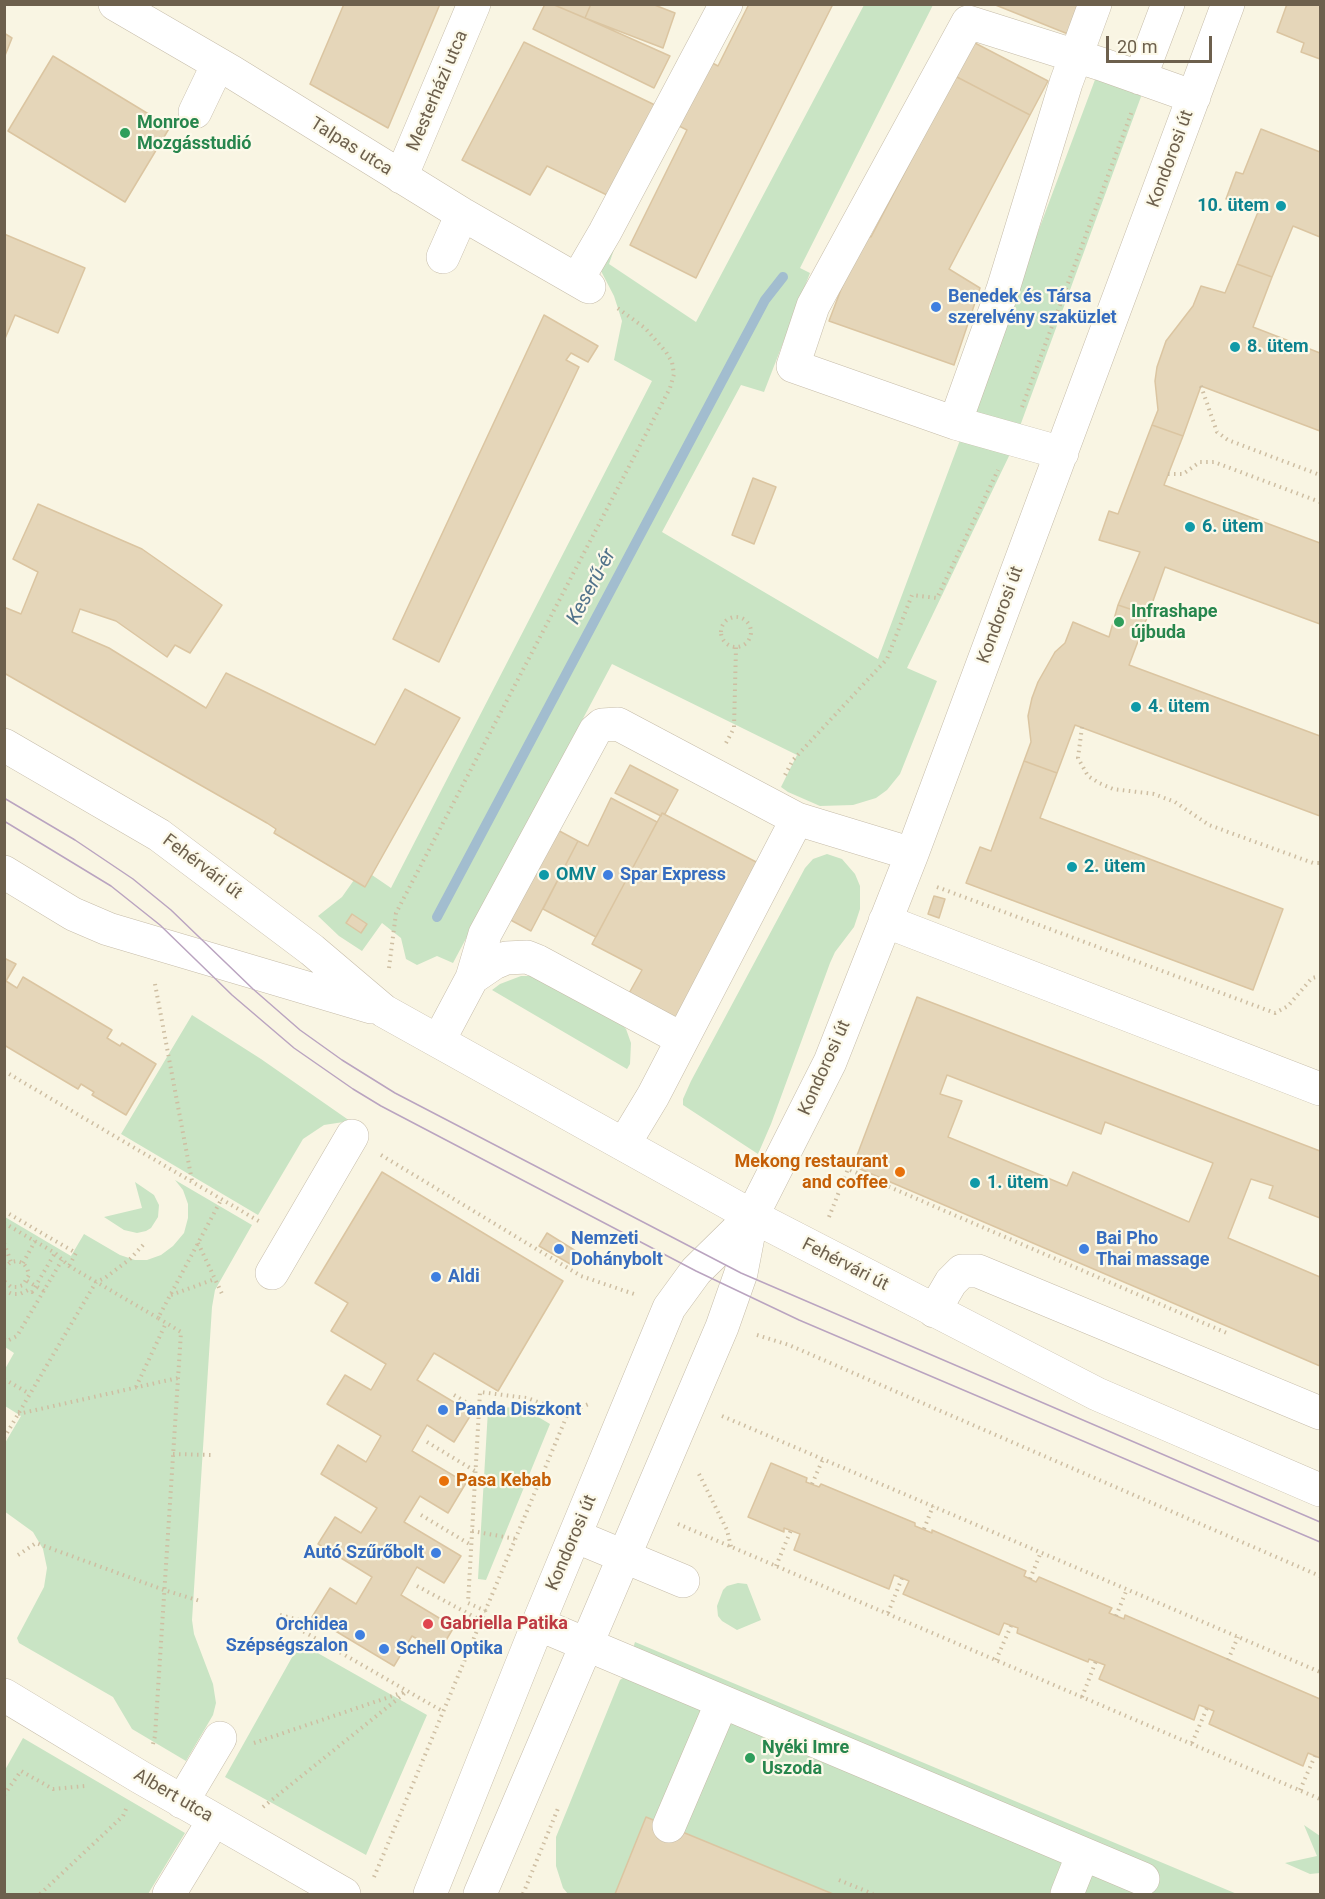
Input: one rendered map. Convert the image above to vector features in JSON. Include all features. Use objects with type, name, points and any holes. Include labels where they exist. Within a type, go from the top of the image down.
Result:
[{"type":"street","name":"Talpas utca","points":[[115,4],[218,64],[462,214],[583,284]]},
{"type":"street","name":"Mesterházi utca","points":[[401,177],[474,4]]},
{"type":"street","points":[[583,284],[605,232],[726,4]]},
{"type":"street","points":[[955,423],[1003,289],[1066,83],[1095,4]]},
{"type":"street","points":[[1140,78],[1168,4]]},
{"type":"street","name":"Kondorosi út","points":[[480,1894],[723,1327],[741,1274],[752,1216],[830,1062],[912,854],[1228,4]]},
{"type":"street","points":[[1062,453],[955,423],[793,366],[813,306],[968,22],[1194,97]]},
{"type":"street","points":[[195,112],[218,64]]},
{"type":"street","points":[[443,257],[462,214]]},
{"type":"street","points":[[439,1040],[472,978],[485,934],[595,731],[602,725],[618,724],[797,819],[912,854]]},
{"type":"street","name":"Fehérvári út","points":[[4,745],[159,835],[312,950],[384,1011]]},
{"type":"street","points":[[624,1144],[653,1096],[797,819]]},
{"type":"street","name":"Fehérvári út","points":[[4,872],[73,914],[108,928],[384,1011],[752,1216],[1096,1394],[1320,1490]]},
{"type":"street","points":[[885,921],[1320,1089]]},
{"type":"street","points":[[472,978],[506,958],[527,957],[682,1039]]},
{"type":"street","points":[[272,1272],[352,1136]]},
{"type":"street","name":"Kondorosi út","points":[[430,1894],[538,1624],[669,1308],[696,1271],[752,1216]]},
{"type":"street","points":[[934,1311],[951,1282],[962,1271],[978,1271],[1320,1413]]},
{"type":"street","points":[[575,1536],[683,1581]]},
{"type":"street","points":[[538,1624],[1143,1879]]},
{"type":"street","name":"Albert utca","points":[[4,1695],[214,1820],[357,1890]]},
{"type":"street","points":[[669,1826],[722,1702]]},
{"type":"street","points":[[182,1802],[214,1749]]},
{"type":"street","points":[[169,1894],[214,1820]]},
{"type":"street","points":[[1067,1894],[1083,1854]]},
{"type":"path","points":[[388,975],[396,913],[670,388],[674,374],[672,362],[666,352],[645,328],[583,284]]},
{"type":"path","points":[[1202,386],[1217,432],[1228,440],[1320,475]]},
{"type":"path","points":[[1168,474],[1183,474],[1200,462],[1214,462],[1320,502]]},
{"type":"path","points":[[737,616],[746,620],[751,627],[751,634],[748,641],[736,647],[724,641],[722,626],[728,618],[737,616]]},
{"type":"path","points":[[711,774],[734,728],[736,647]]},
{"type":"path","points":[[1082,727],[1078,758],[1088,776],[1099,783],[1113,789],[1154,795],[1175,802],[1209,825],[1313,863],[1320,863]]},
{"type":"path","points":[[930,885],[1275,1013],[1288,1006],[1312,978],[1320,976]]},
{"type":"path","points":[[154,984],[192,1182]]},
{"type":"path","points":[[4,1071],[291,1240]]},
{"type":"path","points":[[352,1136],[581,1276],[645,1298]]},
{"type":"path","points":[[828,1218],[848,1169],[1233,1336]]},
{"type":"path","points":[[158,1318],[221,1200]]},
{"type":"path","points":[[4,1211],[76,1253],[68,1265]]},
{"type":"path","points":[[4,1223],[55,1253],[68,1265],[181,1332],[155,1736],[123,1816],[40,1894]]},
{"type":"path","points":[[23,1263],[35,1241]]},
{"type":"path","points":[[198,1242],[223,1296]]},
{"type":"path","points":[[4,1244],[11,1262]]},
{"type":"path","points":[[4,1438],[96,1282],[122,1265],[144,1244]]},
{"type":"path","points":[[5,1291],[12,1294],[20,1294],[28,1290],[32,1292],[55,1253]]},
{"type":"path","points":[[4,1340],[7,1341],[17,1336],[62,1260]]},
{"type":"path","points":[[4,1268],[11,1262],[17,1261],[23,1263],[29,1275],[27,1281],[17,1287],[11,1287],[4,1281]]},
{"type":"path","points":[[170,1295],[215,1279]]},
{"type":"path","points":[[27,1281],[44,1291]]},
{"type":"path","points":[[136,1387],[166,1323]]},
{"type":"path","points":[[789,1345],[1320,1576]]},
{"type":"path","points":[[18,1414],[178,1378]]},
{"type":"path","points":[[4,1379],[30,1394]]},
{"type":"path","points":[[357,1890],[444,1712],[482,1622],[568,1413],[526,1398],[480,1392],[468,1603],[486,1611]]},
{"type":"path","points":[[454,1395],[479,1410]]},
{"type":"path","points":[[723,1416],[1320,1672]]},
{"type":"path","points":[[427,1442],[475,1471]]},
{"type":"path","points":[[173,1454],[211,1455]]},
{"type":"path","points":[[812,1484],[823,1459]]},
{"type":"path","points":[[699,1474],[727,1530],[731,1547]]},
{"type":"path","points":[[924,1529],[933,1506]]},
{"type":"path","points":[[422,1515],[471,1545]]},
{"type":"path","points":[[678,1524],[1320,1799]]},
{"type":"path","points":[[776,1566],[791,1530]]},
{"type":"path","points":[[472,1531],[516,1539]]},
{"type":"path","points":[[18,1555],[36,1543],[200,1601]]},
{"type":"path","points":[[1030,1579],[1041,1552]]},
{"type":"path","points":[[888,1613],[902,1578]]},
{"type":"path","points":[[417,1586],[482,1622]]},
{"type":"path","points":[[1116,1616],[1127,1589]]},
{"type":"path","points":[[280,1615],[303,1621],[301,1630],[444,1712]]},
{"type":"path","points":[[996,1660],[1011,1626]]},
{"type":"path","points":[[1228,1660],[1238,1637]]},
{"type":"path","points":[[1082,1697],[1096,1661]]},
{"type":"path","points":[[214,1749],[407,1691]]},
{"type":"path","points":[[260,1810],[407,1691]]},
{"type":"path","points":[[1192,1743],[1207,1708]]},
{"type":"path","points":[[1300,1790],[1315,1756]]},
{"type":"path","points":[[4,1795],[21,1771],[53,1789],[95,1785]]},
{"type":"path","points":[[839,1881],[873,1894]]},
{"type":"green space","points":[[864,5],[933,5],[800,268],[810,273],[764,392],[741,385],[662,532],[878,659],[1096,77],[1142,94],[1009,456],[907,668],[937,681],[900,774],[887,790],[876,798],[853,805],[820,806],[781,787],[797,755],[612,664],[453,963],[437,956],[417,965],[406,959],[401,938],[382,923],[362,951],[339,936],[318,916],[342,897],[354,880],[372,875],[391,888],[652,381],[614,360],[622,321],[614,296],[601,271],[618,238],[609,264],[696,322]]},
{"type":"green space","points":[[827,854],[842,859],[855,874],[860,886],[860,909],[854,927],[835,952],[830,963],[758,1154],[683,1105],[683,1099],[805,868],[813,859]]},
{"type":"green space","points":[[521,976],[536,976],[614,1016],[626,1029],[631,1043],[630,1064],[627,1069],[492,990],[500,984]]},
{"type":"green space","points":[[192,1015],[261,1059],[350,1121],[324,1125],[303,1139],[258,1215],[121,1134]]},
{"type":"green space","points":[[175,1180],[252,1225],[215,1290],[212,1307],[192,1620],[194,1634],[213,1684],[216,1703],[213,1715],[186,1761],[132,1729],[113,1697],[19,1643],[17,1638],[44,1587],[47,1568],[43,1549],[33,1532],[4,1511],[5,1443],[21,1416],[5,1406],[5,1369],[14,1353],[5,1347],[5,1217],[71,1256],[84,1234],[120,1255],[135,1260],[147,1260],[161,1255],[184,1233],[188,1218],[188,1204],[183,1190]]},
{"type":"green space","points":[[135,1182],[154,1195],[159,1205],[158,1217],[151,1228],[137,1233],[124,1230],[104,1217],[142,1208]]},
{"type":"green space","points":[[520,1406],[550,1424],[486,1580],[478,1579],[488,1410]]},
{"type":"green space","points":[[738,1583],[747,1584],[761,1620],[737,1630],[722,1621],[718,1616],[717,1606],[723,1590],[727,1586]]},
{"type":"green space","name":"Nyéki Imre Uszoda","points":[[635,1642],[1237,1894],[568,1894],[563,1888],[556,1866],[556,1837],[620,1680],[624,1677]]},
{"type":"green space","points":[[300,1643],[427,1715],[366,1855],[225,1777]]},
{"type":"green space","points":[[23,1738],[185,1833],[148,1894],[5,1894],[5,1770]]},
{"type":"green space","points":[[1304,1825],[1320,1836],[1320,1873],[1310,1874],[1285,1863],[1317,1856]]},
{"type":"building","points":[[344,4],[440,4],[388,128],[310,84]]},
{"type":"building","points":[[545,4],[552,4],[670,56],[654,88],[533,29]]},
{"type":"building","points":[[552,4],[591,4],[585,18]]},
{"type":"building","points":[[591,4],[652,4],[675,13],[663,48],[585,18]]},
{"type":"building","points":[[749,4],[833,4],[696,278],[630,245],[687,130],[673,123],[705,59],[718,66]]},
{"type":"building","points":[[993,4],[1079,4],[1068,34]]},
{"type":"building","points":[[1287,4],[1320,4],[1320,59],[1301,52],[1304,43],[1277,32]]},
{"type":"building","points":[[4,33],[12,38],[4,58]]},
{"type":"building","points":[[524,42],[657,106],[609,196],[547,166],[530,195],[462,160]]},
{"type":"building","points":[[973,42],[1048,81],[1030,115],[955,76]]},
{"type":"building","points":[[53,56],[170,127],[125,202],[8,131]]},
{"type":"building","points":[[955,76],[1030,115],[949,269],[980,288],[954,365],[829,321],[862,234],[871,237]]},
{"type":"building","name":"10. ütem","points":[[1261,129],[1320,152],[1320,237],[1293,226],[1272,277],[1237,264],[1258,212],[1226,199],[1236,172],[1243,174]]},
{"type":"building","points":[[4,234],[85,268],[58,333],[15,315],[4,341]]},
{"type":"building","name":"8. ütem","points":[[1237,264],[1272,277],[1253,327],[1320,353],[1320,431],[1201,386],[1183,436],[1152,425],[1158,410],[1155,381],[1157,367],[1166,341],[1193,306],[1201,286],[1225,293]]},
{"type":"building","points":[[544,315],[598,346],[588,362],[571,353],[566,360],[579,367],[439,662],[393,639]]},
{"type":"building","name":"6. ütem","points":[[1152,425],[1183,436],[1164,485],[1320,543],[1320,624],[1165,567],[1148,615],[1118,605],[1140,552],[1099,540],[1109,511],[1118,514]]},
{"type":"building","points":[[753,478],[776,487],[754,544],[732,535]]},
{"type":"building","points":[[38,504],[142,549],[222,605],[190,653],[175,645],[167,657],[116,621],[80,609],[72,632],[109,648],[206,708],[226,673],[375,745],[405,689],[460,718],[365,887],[274,833],[276,829],[267,823],[4,673],[4,607],[21,614],[38,572],[13,559]]},
{"type":"building","name":"4. ütem","points":[[1118,605],[1148,615],[1129,665],[1320,736],[1320,816],[1075,725],[1057,773],[1024,761],[1031,742],[1028,716],[1032,698],[1055,652],[1065,643],[1073,622],[1109,637]]},
{"type":"building","name":"2. ütem","points":[[1024,761],[1057,773],[1040,818],[1283,909],[1253,990],[966,883],[980,847],[991,851]]},
{"type":"building","points":[[630,765],[678,790],[665,814],[662,813],[661,816],[615,793]]},
{"type":"building","points":[[611,798],[657,822],[596,937],[543,909],[578,841],[588,846]]},
{"type":"building","name":"OMV","points":[[662,813],[760,864],[672,1030],[623,1004],[642,970],[592,944]]},
{"type":"building","name":"OMV","points":[[552,827],[578,841],[531,931],[505,917]]},
{"type":"building","points":[[934,896],[945,899],[939,918],[928,914]]},
{"type":"building","points":[[352,914],[367,924],[361,933],[346,923]]},
{"type":"building","points":[[4,958],[16,964],[6,981],[17,988],[23,977],[112,1030],[107,1038],[120,1046],[122,1043],[156,1064],[126,1115],[92,1095],[94,1092],[81,1084],[78,1089],[4,1045]]},
{"type":"building","name":"1. ütem","points":[[917,997],[1320,1151],[1320,1218],[1269,1198],[1273,1186],[1251,1179],[1228,1238],[1320,1277],[1320,1366],[853,1166]],"holes":[[[947,1075],[1101,1134],[1105,1122],[1213,1163],[1189,1222],[1073,1172],[1067,1186],[948,1137],[962,1101],[940,1094]]]},
{"type":"building","points":[[382,1172],[563,1281],[498,1391],[434,1353],[417,1380],[472,1413],[454,1442],[427,1425],[412,1451],[466,1483],[448,1513],[420,1496],[404,1522],[461,1556],[444,1583],[417,1567],[401,1595],[454,1627],[439,1652],[412,1636],[394,1666],[312,1617],[330,1588],[356,1604],[372,1577],[318,1544],[335,1517],[361,1533],[377,1508],[321,1474],[338,1445],[366,1462],[381,1436],[327,1404],[345,1375],[371,1390],[386,1364],[331,1331],[348,1303],[315,1283]]},
{"type":"building","name":"Nemzeti Dohánybolt","points":[[547,1233],[579,1253],[572,1265],[539,1246]]},
{"type":"building","points":[[771,1463],[807,1478],[806,1482],[819,1487],[821,1484],[915,1523],[915,1526],[932,1533],[932,1530],[1026,1571],[1024,1576],[1036,1582],[1039,1577],[1112,1608],[1109,1613],[1124,1619],[1125,1615],[1320,1699],[1320,1758],[1308,1753],[1303,1766],[1209,1724],[1214,1711],[1199,1705],[1194,1720],[1099,1679],[1105,1665],[1089,1659],[1088,1662],[1017,1633],[1018,1628],[1004,1623],[999,1635],[903,1594],[909,1581],[902,1578],[894,1575],[889,1589],[794,1550],[800,1534],[784,1528],[784,1532],[748,1517]]},
{"type":"building","points":[[646,1817],[833,1894],[615,1894]]},
{"type":"waterway","name":"Keserű-ér","points":[[437,917],[765,300],[783,277]]},
{"type":"tram line","points":[[4,798],[75,840],[133,879],[171,910],[253,989],[300,1030],[395,1093],[741,1273],[1320,1522]]},
{"type":"tram line","points":[[4,821],[111,886],[160,925],[232,995],[294,1048],[381,1106],[696,1271],[799,1320],[1320,1542]]},
{"type":"place","name":"Monroe Mozgásstudió","points":[[125,133]]},
{"type":"place","name":"10. ütem","points":[[1281,206]]},
{"type":"place","name":"Benedek és Társa szerelvény szaküzlet","points":[[936,307]]},
{"type":"place","name":"8. ütem","points":[[1235,347]]},
{"type":"place","name":"6. ütem","points":[[1190,527]]},
{"type":"place","name":"Infrashape újbuda","points":[[1119,622]]},
{"type":"place","name":"4. ütem","points":[[1136,707]]},
{"type":"place","name":"2. ütem","points":[[1072,867]]},
{"type":"place","name":"OMV","points":[[544,875]]},
{"type":"place","name":"Spar Express","points":[[608,875]]},
{"type":"place","name":"Mekong restaurant and coffee","points":[[900,1172]]},
{"type":"place","name":"1. ütem","points":[[975,1183]]},
{"type":"place","name":"Nemzeti Dohánybolt","points":[[559,1249]]},
{"type":"place","name":"Bai Pho Thai massage","points":[[1084,1249]]},
{"type":"place","name":"Aldi","points":[[436,1277]]},
{"type":"place","name":"Panda Diszkont","points":[[443,1410]]},
{"type":"place","name":"Pasa Kebab","points":[[444,1481]]},
{"type":"place","name":"Autó Szűrőbolt","points":[[436,1553]]},
{"type":"place","name":"Gabriella Patika","points":[[428,1624]]},
{"type":"place","name":"Orchidea Szépségszalon","points":[[360,1635]]},
{"type":"place","name":"Schell Optika","points":[[384,1649]]},
{"type":"place","name":"Nyéki Imre Uszoda","points":[[750,1758]]}]
